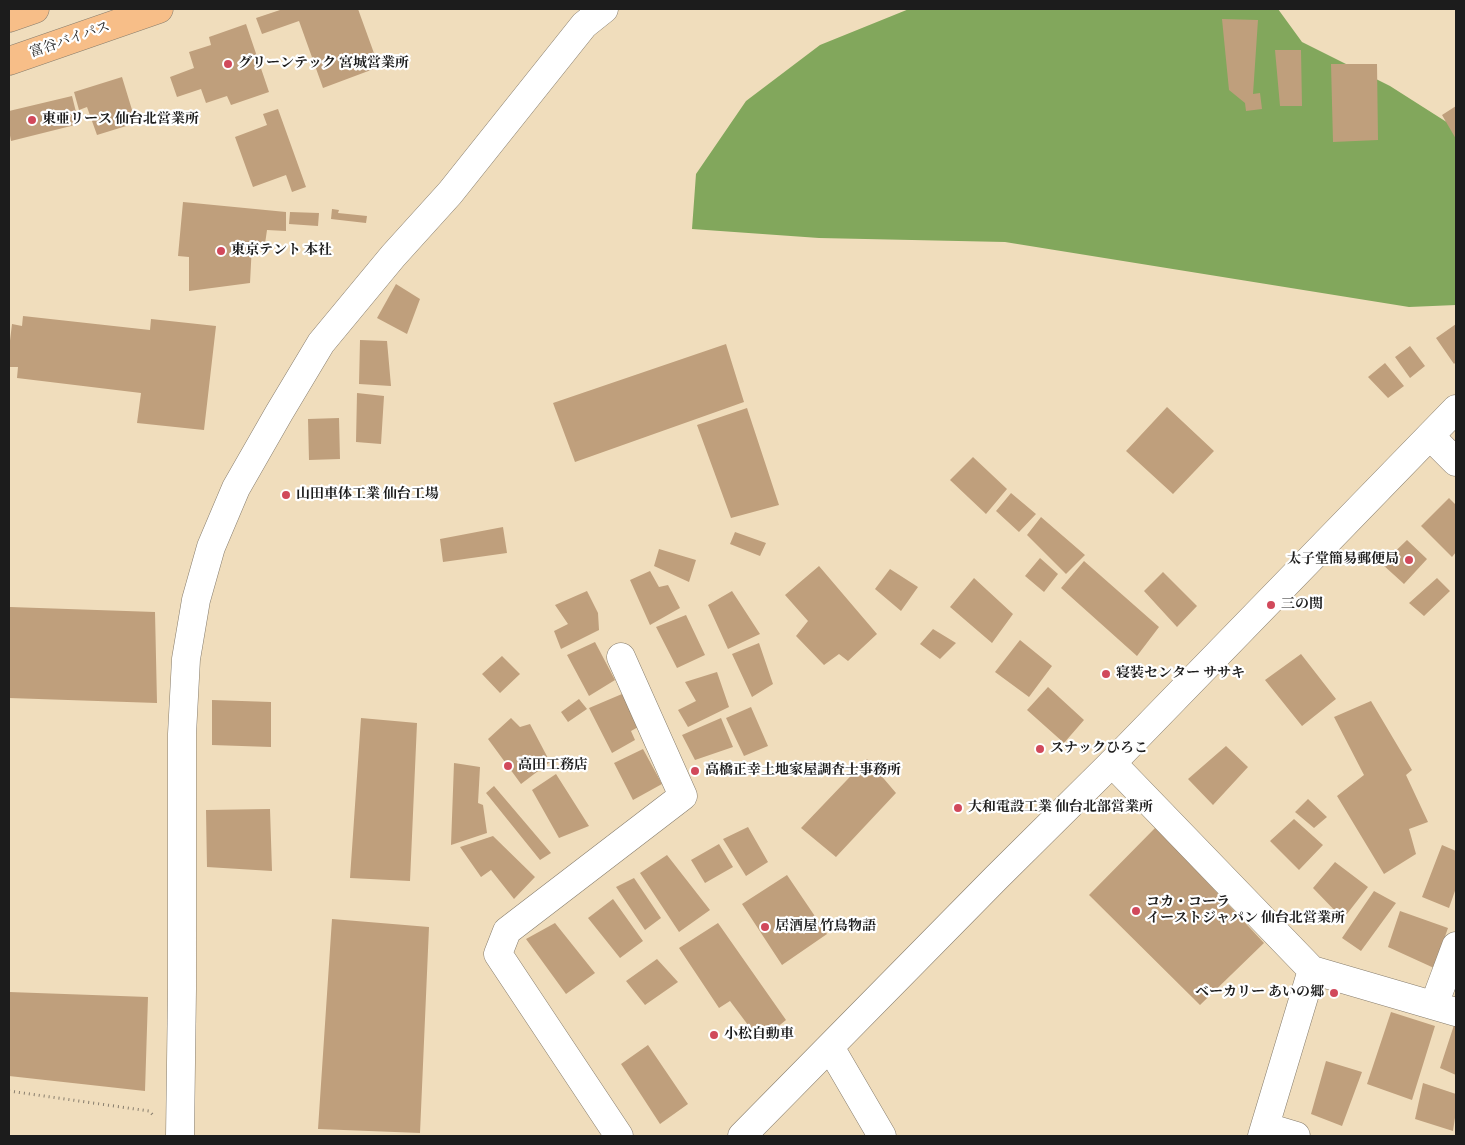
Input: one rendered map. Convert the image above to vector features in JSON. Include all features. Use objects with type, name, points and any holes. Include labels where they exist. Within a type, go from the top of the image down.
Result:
[{"type":"highway","points":[[9,18],[36,9]]},
{"type":"highway","name":"富谷バイパス","points":[[9,61],[159,9]]},
{"type":"street","points":[[183,1136],[182,734],[186,659],[196,600],[211,547],[236,488],[321,343],[393,256],[450,193],[584,25],[604,9]]},
{"type":"street","points":[[742,1136],[1112,763],[1456,409]]},
{"type":"street","points":[[1430,436],[1456,462]]},
{"type":"street","points":[[619,1136],[498,954],[506,931],[682,796],[621,657]]},
{"type":"street","points":[[1112,763],[1312,970],[1445,1009],[1456,946]]},
{"type":"street","points":[[1296,1136],[1264,1131],[1312,970]]},
{"type":"street","points":[[830,1047],[882,1136]]},
{"type":"path","points":[[9,1091],[149,1111],[183,1136]]},
{"type":"green space","points":[[909,9],[1278,9],[1302,42],[1390,86],[1456,128],[1456,305],[1409,307],[1005,242],[819,238],[692,229],[696,174],[746,101],[820,45]]},
{"type":"building","points":[[283,9],[358,9],[379,67],[323,88],[299,21],[262,34],[256,18]]},
{"type":"building","points":[[1222,19],[1258,20],[1253,94],[1260,93],[1262,109],[1246,111],[1245,103],[1229,90]]},
{"type":"building","points":[[246,24],[269,92],[231,105],[227,96],[206,103],[201,89],[177,97],[170,77],[194,68],[189,52],[211,45],[209,37]]},
{"type":"building","points":[[1275,50],[1301,50],[1302,106],[1280,106]]},
{"type":"building","points":[[1331,64],[1377,64],[1378,140],[1333,142]]},
{"type":"building","points":[[122,77],[136,123],[97,135],[87,107],[79,110],[74,92]]},
{"type":"building","points":[[72,96],[79,124],[11,141],[9,111]]},
{"type":"building","points":[[1456,106],[1456,139],[1442,115]]},
{"type":"building","points":[[278,109],[306,187],[292,192],[286,175],[253,187],[235,137],[267,125],[263,114]]},
{"type":"building","points":[[183,202],[286,212],[286,231],[267,230],[265,244],[252,244],[250,283],[189,291],[189,257],[178,256]]},
{"type":"building","points":[[332,209],[339,210],[338,213],[367,216],[366,223],[331,219]]},
{"type":"building","points":[[290,212],[319,213],[318,226],[289,224]]},
{"type":"building","points":[[396,284],[420,299],[407,334],[377,318]]},
{"type":"building","points":[[23,316],[150,330],[151,319],[216,326],[204,430],[137,423],[141,393],[17,378],[18,367],[9,367],[9,349],[12,324],[22,326]]},
{"type":"building","points":[[1456,324],[1456,362],[1454,364],[1436,338]]},
{"type":"building","points":[[360,340],[387,341],[391,386],[359,384]]},
{"type":"building","points":[[726,344],[744,402],[575,462],[553,403]]},
{"type":"building","points":[[1410,346],[1425,366],[1410,378],[1395,357]]},
{"type":"building","points":[[1385,363],[1404,386],[1388,398],[1368,377]]},
{"type":"building","points":[[357,393],[384,396],[381,444],[356,442]]},
{"type":"building","points":[[1167,407],[1214,451],[1173,494],[1126,451]]},
{"type":"building","points":[[747,408],[779,505],[731,518],[697,425]]},
{"type":"building","points":[[339,418],[340,459],[309,460],[308,419]]},
{"type":"building","points":[[973,457],[1007,489],[986,514],[950,480]]},
{"type":"building","points":[[1011,493],[1036,514],[1019,532],[996,511]]},
{"type":"building","points":[[1449,498],[1456,505],[1456,552],[1452,557],[1421,526]]},
{"type":"building","points":[[1041,517],[1085,555],[1066,574],[1027,535]]},
{"type":"building","points":[[503,527],[507,553],[443,562],[440,539]]},
{"type":"building","points":[[735,532],[766,543],[760,556],[730,544]]},
{"type":"building","points":[[1407,540],[1427,559],[1404,584],[1382,564]]},
{"type":"building","points":[[659,549],[696,560],[689,582],[654,566]]},
{"type":"building","points":[[1040,558],[1058,574],[1044,592],[1025,576]]},
{"type":"building","points":[[1084,561],[1159,627],[1137,656],[1061,588]]},
{"type":"building","points":[[819,566],[877,634],[848,661],[839,654],[824,665],[796,636],[808,621],[785,595]]},
{"type":"building","points":[[890,569],[918,587],[901,611],[875,589]]},
{"type":"building","points":[[650,571],[659,587],[668,585],[680,608],[650,625],[630,580]]},
{"type":"building","points":[[1163,572],[1197,606],[1177,627],[1144,591]]},
{"type":"building","points":[[974,578],[1013,614],[992,643],[950,607]]},
{"type":"building","points":[[1437,578],[1450,591],[1424,616],[1409,603]]},
{"type":"building","points":[[587,591],[598,613],[599,630],[561,649],[554,631],[568,624],[555,605]]},
{"type":"building","points":[[732,591],[760,634],[728,649],[708,605]]},
{"type":"building","points":[[10,607],[155,612],[157,703],[9,698]]},
{"type":"building","points":[[686,615],[705,655],[677,668],[656,627]]},
{"type":"building","points":[[933,629],[956,643],[940,659],[920,644]]},
{"type":"building","points":[[1020,640],[1052,666],[1029,697],[995,672]]},
{"type":"building","points":[[595,642],[615,680],[589,696],[567,655]]},
{"type":"building","points":[[759,643],[773,684],[752,697],[732,654]]},
{"type":"building","points":[[1301,654],[1336,699],[1302,726],[1265,680]]},
{"type":"building","points":[[502,656],[520,674],[500,693],[482,674]]},
{"type":"building","points":[[717,672],[729,707],[688,727],[678,710],[696,701],[685,682]]},
{"type":"building","points":[[1048,687],[1084,720],[1064,743],[1027,710]]},
{"type":"building","points":[[622,694],[640,726],[631,731],[635,740],[612,753],[589,708]]},
{"type":"building","points":[[579,699],[587,709],[568,722],[561,712]]},
{"type":"building","points":[[212,700],[271,702],[271,747],[212,745]]},
{"type":"building","points":[[1371,701],[1412,770],[1406,775],[1428,822],[1409,829],[1416,854],[1384,874],[1337,796],[1364,775],[1334,717]]},
{"type":"building","points":[[751,707],[768,746],[744,756],[726,718]]},
{"type":"building","points":[[361,718],[417,723],[410,881],[350,878]]},
{"type":"building","points":[[511,718],[520,727],[530,724],[550,762],[521,784],[488,739]]},
{"type":"building","points":[[721,718],[733,747],[695,760],[682,735]]},
{"type":"building","points":[[1226,746],[1248,767],[1213,805],[1188,779]]},
{"type":"building","points":[[643,749],[662,784],[633,800],[614,763]]},
{"type":"building","points":[[867,759],[896,793],[836,857],[801,828]]},
{"type":"building","points":[[454,763],[480,767],[478,803],[483,805],[487,833],[451,845]]},
{"type":"building","points":[[556,774],[589,826],[559,838],[532,790]]},
{"type":"building","points":[[494,786],[551,853],[540,860],[486,793]]},
{"type":"building","points":[[1308,799],[1327,817],[1314,828],[1295,812]]},
{"type":"building","points":[[270,809],[272,871],[207,867],[206,810]]},
{"type":"building","points":[[1294,819],[1323,845],[1299,870],[1270,841]]},
{"type":"building","points":[[748,827],[768,862],[746,876],[723,839]]},
{"type":"building","points":[[1156,827],[1264,943],[1200,1005],[1089,895]]},
{"type":"building","points":[[493,836],[535,877],[514,899],[491,870],[481,877],[460,847]]},
{"type":"building","points":[[719,844],[733,867],[705,883],[691,860]]},
{"type":"building","points":[[1442,845],[1456,851],[1456,888],[1449,908],[1422,897]]},
{"type":"building","points":[[667,855],[710,910],[679,932],[640,873]]},
{"type":"building","points":[[1335,862],[1368,887],[1343,919],[1313,888]]},
{"type":"building","points":[[787,875],[827,934],[782,965],[742,904]]},
{"type":"building","points":[[634,878],[661,918],[645,930],[616,887]]},
{"type":"building","points":[[1374,891],[1396,903],[1361,951],[1342,938]]},
{"type":"building","points":[[613,899],[643,941],[620,958],[588,918]]},
{"type":"building","points":[[1400,911],[1448,928],[1434,968],[1388,947]]},
{"type":"building","points":[[332,919],[429,927],[420,1133],[318,1129]]},
{"type":"building","points":[[555,923],[595,973],[566,994],[526,939]]},
{"type":"building","points":[[718,923],[786,1020],[760,1041],[730,1001],[719,1008],[679,948]]},
{"type":"building","points":[[657,959],[678,982],[645,1005],[626,981]]},
{"type":"building","points":[[9,992],[148,997],[145,1091],[9,1076]]},
{"type":"building","points":[[1391,1012],[1435,1026],[1412,1100],[1367,1084]]},
{"type":"building","points":[[1456,1022],[1456,1075],[1440,1068]]},
{"type":"building","points":[[648,1045],[688,1104],[660,1124],[621,1064]]},
{"type":"building","points":[[1326,1061],[1362,1072],[1342,1126],[1311,1114]]},
{"type":"building","points":[[1423,1083],[1456,1094],[1453,1131],[1415,1119]]},
{"type":"place","name":"グリーンテック 宮城営業所","points":[[228,64]]},
{"type":"place","name":"東亜リース 仙台北営業所","points":[[32,120]]},
{"type":"place","name":"東京テント 本社","points":[[221,251]]},
{"type":"place","name":"山田車体工業 仙台工場","points":[[286,495]]},
{"type":"place","name":"太子堂簡易郵便局","points":[[1409,560]]},
{"type":"place","name":"三の関","points":[[1271,605]]},
{"type":"place","name":"寝装センター ササキ","points":[[1106,674]]},
{"type":"place","name":"スナックひろこ","points":[[1040,749]]},
{"type":"place","name":"高田工務店","points":[[508,766]]},
{"type":"place","name":"高橋正幸土地家屋調査士事務所","points":[[695,771]]},
{"type":"place","name":"大和電設工業 仙台北部営業所","points":[[958,808]]},
{"type":"place","name":"コカ・コーラ イーストジャパン 仙台北営業所","points":[[1136,911]]},
{"type":"place","name":"居酒屋 竹鳥物語","points":[[765,927]]},
{"type":"place","name":"ベーカリー あいの郷","points":[[1334,993]]},
{"type":"place","name":"小松自動車","points":[[714,1035]]}]
